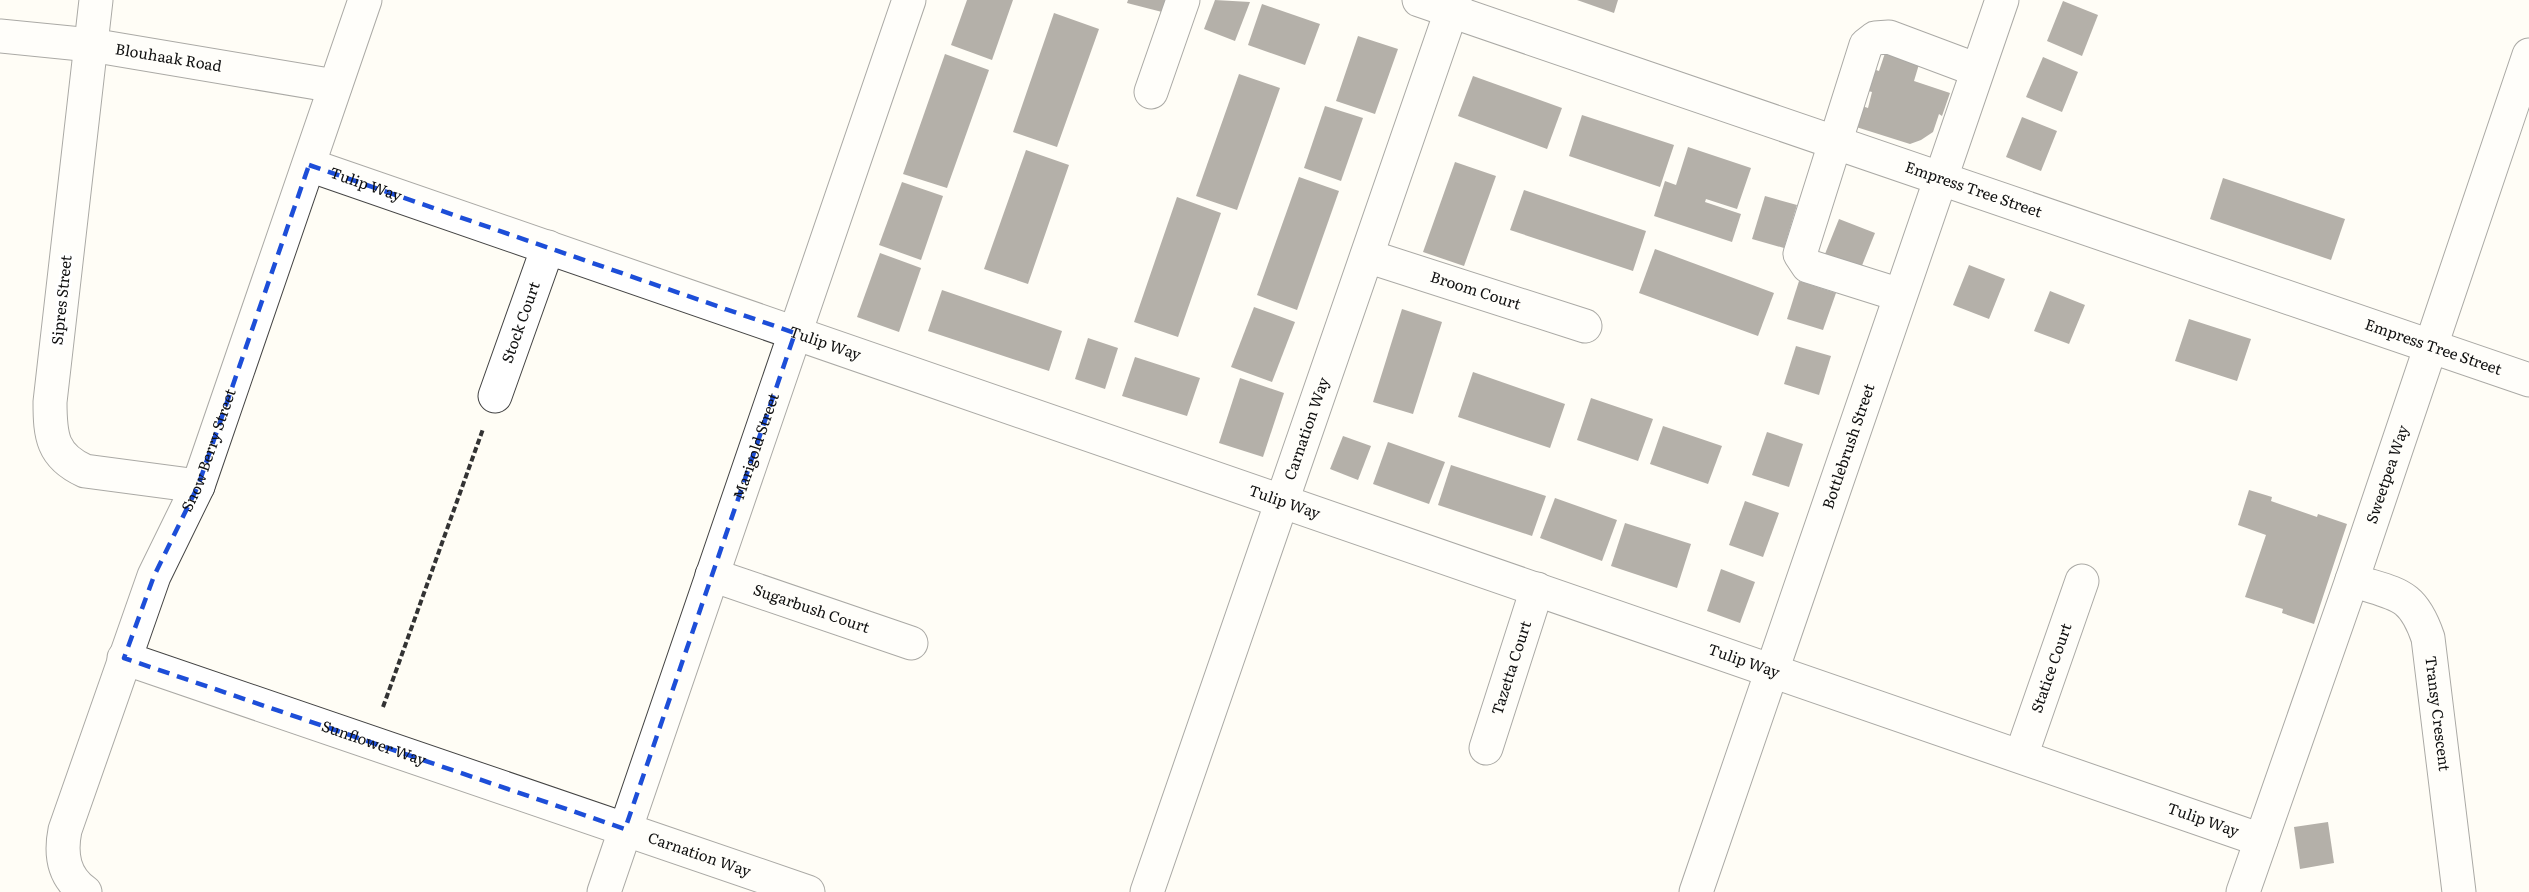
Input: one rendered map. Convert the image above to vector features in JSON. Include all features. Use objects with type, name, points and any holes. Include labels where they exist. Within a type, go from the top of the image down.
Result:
[{"type":"street","name":"Sipres Street","points":[[96,0],[50,402],[53,439],[59,454],[68,464],[85,471],[198,486]]},
{"type":"street","name":"Snow Berry Street","points":[[85,892],[69,876],[63,862],[62,846],[124,658],[154,576],[198,486],[365,0]]},
{"type":"street","name":"Marigold Street","points":[[604,892],[909,0]]},
{"type":"street","points":[[1151,92],[1183,0]]},
{"type":"street","name":"Empress Tree Street","points":[[1419,0],[1453,6],[1835,142],[2529,380]]},
{"type":"street","name":"Bottlebrush Street","points":[[1696,892],[2002,0]]},
{"type":"street","name":"Carnation Way","points":[[1148,892],[1453,6]]},
{"type":"street","name":"Blouhaak Road","points":[[0,36],[91,45],[335,86]]},
{"type":"street","points":[[1900,295],[1808,266],[1800,254],[1866,45],[1875,38],[1889,37],[1977,70]]},
{"type":"street","name":"Sweetpea Way","points":[[2243,892],[2352,580],[2529,55]]},
{"type":"street","name":"Tulip Way","points":[[309,165],[2261,840]]},
{"type":"street","name":"Stock Court","points":[[495,396],[548,247]]},
{"type":"street","name":"Broom Court","points":[[1366,256],[1585,326]]},
{"type":"street","name":"Sugarbush Court","points":[[712,575],[910,643]]},
{"type":"street","name":"Transy Crescent","points":[[2352,580],[2402,597],[2413,604],[2422,620],[2428,638],[2459,892]]},
{"type":"street","name":"Statice Court","points":[[2021,756],[2082,581]]},
{"type":"street","name":"Tazetta Court","points":[[1486,748],[1537,589]]},
{"type":"street","name":"Sunflower Way","points":[[124,658],[625,829]]},
{"type":"street","name":"Carnation Way","points":[[625,829],[808,892]]},
{"type":"path","points":[[371,742],[495,396]]},
{"type":"highlighted area","points":[[309,165],[795,333],[625,829],[124,658],[154,576],[198,486]]},
{"type":"building","points":[[967,0],[1013,0],[992,60],[951,45]]},
{"type":"building","points":[[1128,0],[1165,0],[1162,12],[1127,3]]},
{"type":"building","points":[[1215,0],[1250,2],[1235,41],[1204,29]]},
{"type":"building","points":[[1577,0],[1618,0],[1614,13]]},
{"type":"building","points":[[2063,1],[2098,15],[2082,56],[2047,41]]},
{"type":"building","points":[[1262,4],[1320,24],[1305,65],[1248,45]]},
{"type":"building","points":[[1054,13],[1099,29],[1057,147],[1013,132]]},
{"type":"building","points":[[1358,36],[1398,49],[1375,114],[1336,101]]},
{"type":"building","points":[[1886,50],[1920,61],[1914,81],[1950,93],[1942,116],[1939,114],[1933,132],[1910,144],[1853,126],[1859,105],[1868,108],[1872,92],[1864,90],[1870,68],[1879,71]]},
{"type":"building","points":[[945,54],[989,70],[947,188],[903,174]]},
{"type":"building","points":[[2043,57],[2078,72],[2062,112],[2026,97]]},
{"type":"building","points":[[1239,74],[1280,88],[1237,210],[1196,196]]},
{"type":"building","points":[[1473,76],[1562,108],[1547,149],[1458,116]]},
{"type":"building","points":[[1325,106],[1363,118],[1341,181],[1304,168]]},
{"type":"building","points":[[1582,115],[1674,145],[1660,187],[1569,156]]},
{"type":"building","points":[[2022,117],[2057,131],[2041,171],[2006,157]]},
{"type":"building","points":[[1688,147],[1751,168],[1737,209],[1706,199],[1705,202],[1741,214],[1732,242],[1654,216],[1665,181],[1676,185]]},
{"type":"building","points":[[1026,150],[1069,165],[1028,284],[984,269]]},
{"type":"building","points":[[1455,162],[1496,176],[1464,266],[1423,252]]},
{"type":"building","points":[[1299,177],[1339,191],[1297,310],[1257,295]]},
{"type":"building","points":[[2223,178],[2345,219],[2331,260],[2210,219]]},
{"type":"building","points":[[902,182],[943,196],[921,260],[879,245]]},
{"type":"building","points":[[1524,190],[1646,231],[1633,271],[1510,230]]},
{"type":"building","points":[[1765,196],[1797,205],[1784,248],[1752,239]]},
{"type":"building","points":[[1177,197],[1221,213],[1178,337],[1134,322]]},
{"type":"building","points":[[1839,219],[1875,233],[1859,273],[1823,259]]},
{"type":"building","points":[[1655,249],[1774,293],[1758,336],[1639,293]]},
{"type":"building","points":[[880,253],[921,268],[899,332],[857,317]]},
{"type":"building","points":[[1969,265],[2005,279],[1989,319],[1953,305]]},
{"type":"building","points":[[1799,281],[1836,293],[1823,330],[1787,319]]},
{"type":"building","points":[[942,290],[1062,331],[1049,371],[928,331]]},
{"type":"building","points":[[2050,291],[2085,305],[2069,344],[2034,331]]},
{"type":"building","points":[[1254,307],[1295,322],[1272,382],[1231,367]]},
{"type":"building","points":[[1402,309],[1442,322],[1413,414],[1373,402]]},
{"type":"building","points":[[2189,319],[2251,339],[2237,381],[2175,361]]},
{"type":"building","points":[[1088,338],[1118,348],[1105,389],[1075,379]]},
{"type":"building","points":[[1796,346],[1831,356],[1819,395],[1784,384]]},
{"type":"building","points":[[1135,357],[1200,378],[1187,416],[1122,396]]},
{"type":"building","points":[[1473,372],[1565,404],[1550,448],[1458,417]]},
{"type":"building","points":[[1240,378],[1284,393],[1263,457],[1219,443]]},
{"type":"building","points":[[1591,398],[1653,419],[1638,461],[1577,440]]},
{"type":"building","points":[[1663,426],[1722,446],[1708,484],[1650,464]]},
{"type":"building","points":[[1767,432],[1803,444],[1789,487],[1752,475]]},
{"type":"building","points":[[1343,436],[1371,446],[1358,480],[1330,469]]},
{"type":"building","points":[[1388,442],[1445,462],[1429,504],[1373,484]]},
{"type":"building","points":[[1451,465],[1546,496],[1532,536],[1438,505]]},
{"type":"building","points":[[2249,490],[2272,497],[2271,501],[2317,517],[2318,514],[2347,524],[2314,624],[2282,613],[2283,609],[2245,597],[2266,535],[2238,525]]},
{"type":"building","points":[[1555,498],[1617,520],[1602,561],[1540,538]]},
{"type":"building","points":[[1745,501],[1779,513],[1763,557],[1729,545]]},
{"type":"building","points":[[1625,523],[1691,544],[1677,588],[1611,566]]},
{"type":"building","points":[[1721,569],[1755,582],[1740,623],[1707,611]]},
{"type":"building","points":[[2328,822],[2334,863],[2300,869],[2294,827]]}]
